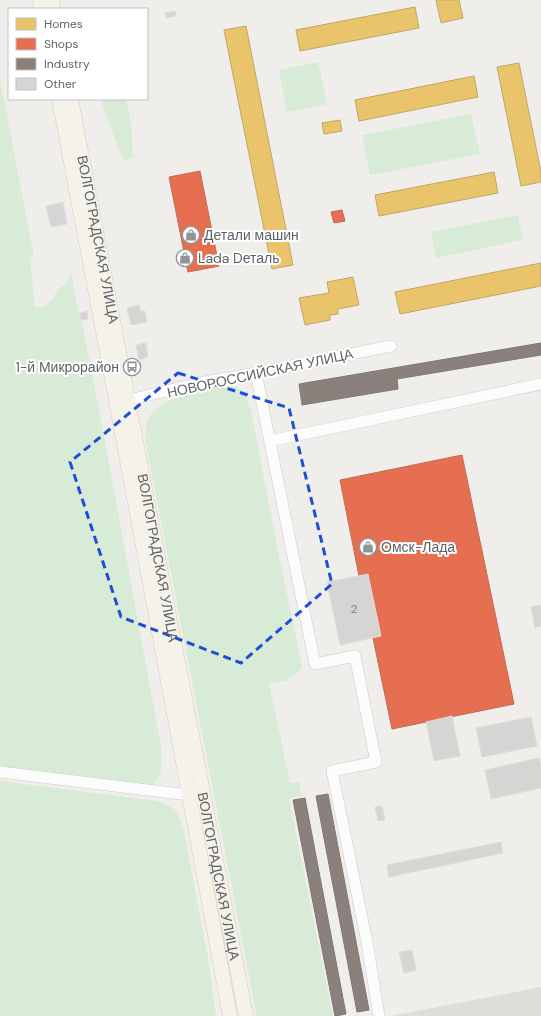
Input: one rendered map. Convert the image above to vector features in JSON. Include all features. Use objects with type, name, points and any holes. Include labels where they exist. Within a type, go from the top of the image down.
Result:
[{"type":"main road","name":"ВОЛГОГРАДСКАЯ УЛИЦА","points":[[59,100],[112,379],[195,795],[246,1016]]},
{"type":"main road","name":"ВОЛГОГРАДСКАЯ УЛИЦА","points":[[71,100],[129,400],[195,795],[230,1016]]},
{"type":"street","name":"НОВОРОССИЙСКАЯ УЛИЦА","points":[[129,400],[199,383],[391,346]]},
{"type":"street","points":[[256,373],[315,664],[354,656],[376,762],[332,771],[367,942],[379,1016]]},
{"type":"street","points":[[270,441],[541,384]]},
{"type":"street","points":[[0,772],[195,795]]},
{"type":"highlighted area","points":[[178,373],[289,408],[332,584],[241,663],[121,617],[70,462]]},
{"type":"shaded area","points":[[541,987],[541,1016],[391,1016]]},
{"type":"green space","points":[[318,62],[327,104],[287,112],[279,70]]},
{"type":"green space","points":[[0,79],[34,257],[30,258],[35,307],[45,306],[52,300],[58,289],[65,285],[72,273],[74,291],[84,333],[104,436],[161,747],[161,770],[157,780],[148,788],[0,769]]},
{"type":"green space","points":[[102,100],[126,100],[131,123],[133,157],[125,161],[118,148]]},
{"type":"green space","points":[[471,114],[480,154],[370,175],[362,135]]},
{"type":"green space","points":[[518,215],[523,240],[436,258],[431,232]]},
{"type":"green space","points":[[226,385],[237,388],[243,392],[251,410],[277,547],[302,666],[301,670],[286,681],[269,683],[290,783],[299,782],[302,796],[289,798],[333,1016],[257,1016],[145,439],[148,420],[153,412],[161,406],[171,400],[194,392]]},
{"type":"green space","points":[[0,781],[156,801],[173,808],[176,811],[184,832],[208,958],[216,1016],[0,1016]]},
{"type":"building: Homes","points":[[436,0],[459,0],[463,18],[441,23]]},
{"type":"building: Homes","points":[[415,7],[419,28],[300,51],[296,30]]},
{"type":"building: Homes","points":[[246,26],[293,265],[272,269],[224,30]]},
{"type":"building: Homes","points":[[519,63],[541,172],[541,182],[521,186],[497,67]]},
{"type":"building: Homes","points":[[474,76],[478,97],[359,121],[355,100]]},
{"type":"building: Homes","points":[[340,120],[342,131],[324,134],[322,123]]},
{"type":"building: Homes","points":[[494,172],[498,193],[379,216],[375,195]]},
{"type":"building: Homes","points":[[541,263],[541,286],[400,314],[395,292]]},
{"type":"building: Homes","points":[[353,277],[359,305],[338,309],[338,314],[330,315],[330,320],[305,325],[299,298],[329,293],[327,282]]},
{"type":"building: Shops","points":[[200,171],[219,266],[188,272],[169,177]]},
{"type":"building: Shops","points":[[342,210],[345,221],[334,223],[331,212]]},
{"type":"building: Shops","points":[[462,455],[514,704],[392,729],[373,638],[381,636],[368,574],[359,576],[340,480]]},
{"type":"building: Industry","points":[[541,343],[541,355],[397,379],[398,389],[302,405],[299,384]]},
{"type":"building: Industry","points":[[328,794],[369,1010],[357,1012],[316,796]]},
{"type":"building: Industry","points":[[305,798],[346,1014],[335,1016],[293,800]]},
{"type":"building: Other","points":[[175,11],[176,16],[166,18],[165,13]]},
{"type":"building: Other","points":[[63,202],[67,224],[51,227],[46,206]]},
{"type":"building: Other","points":[[139,305],[141,312],[145,311],[147,322],[131,325],[127,308]]},
{"type":"building: Other","points":[[87,311],[88,319],[81,320],[80,313]]},
{"type":"building: Other","points":[[146,343],[148,357],[139,360],[136,345]]},
{"type":"building: Other","points":[[368,574],[381,636],[340,645],[327,582]]},
{"type":"building: Other","points":[[541,605],[541,626],[535,628],[531,607]]},
{"type":"building: Other","points":[[452,716],[460,756],[434,761],[426,722]]},
{"type":"building: Other","points":[[531,717],[537,746],[482,757],[476,728]]},
{"type":"building: Other","points":[[539,758],[541,766],[541,788],[491,799],[485,770]]},
{"type":"building: Other","points":[[382,806],[385,820],[378,821],[375,807]]},
{"type":"building: Other","points":[[501,842],[503,853],[389,877],[387,865]]},
{"type":"building: Other","points":[[412,950],[416,970],[404,973],[399,952]]},
{"type":"place","name":"Детали машин","points":[[191,235]]},
{"type":"place","name":"Lada Dеталь","points":[[185,258]]},
{"type":"place","name":"1-й Микрорайон","points":[[132,367]]},
{"type":"place","name":"Омск-Лада","points":[[368,547]]}]
